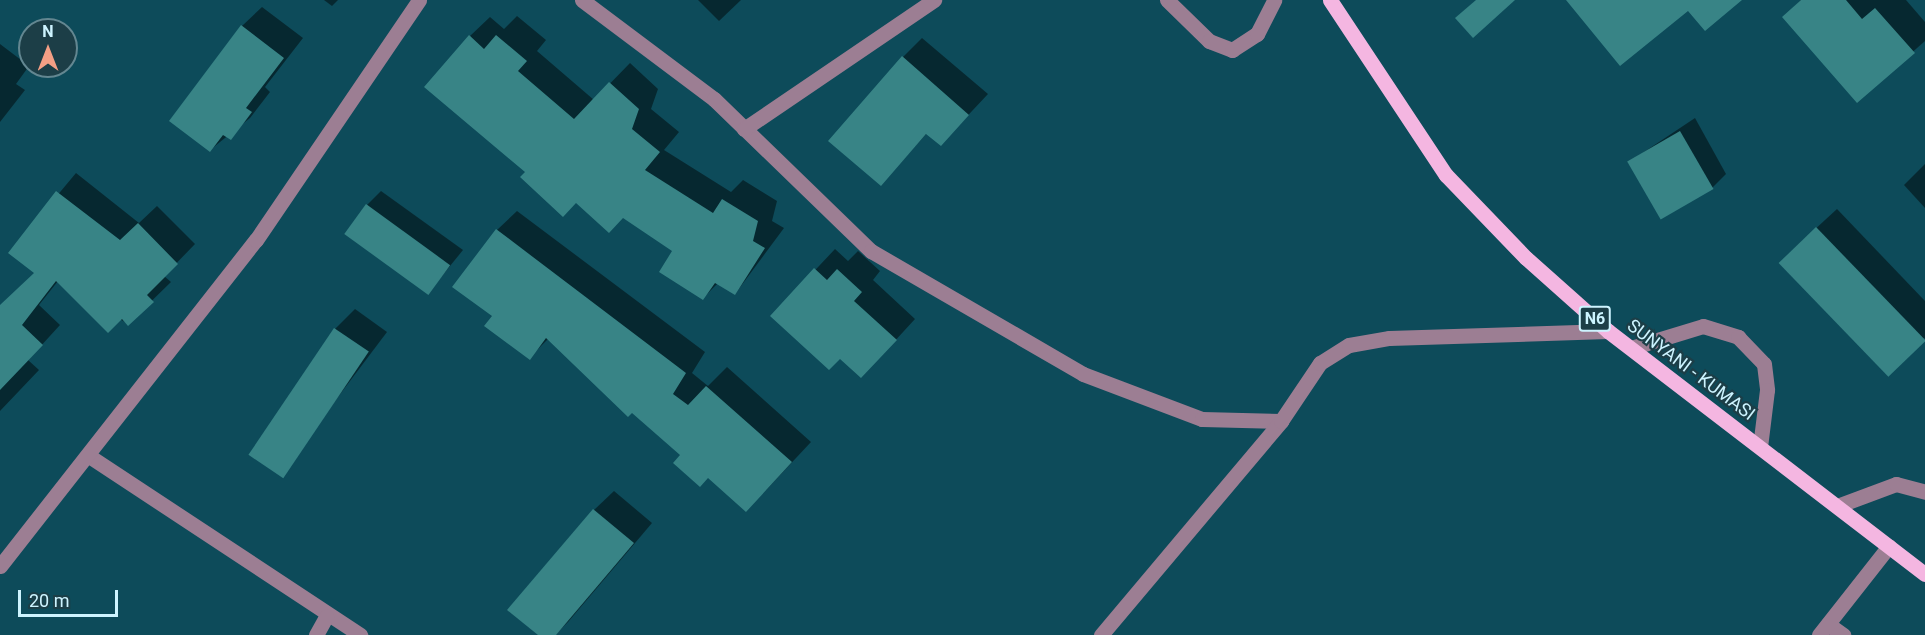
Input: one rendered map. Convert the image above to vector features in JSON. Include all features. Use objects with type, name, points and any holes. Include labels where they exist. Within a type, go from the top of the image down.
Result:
[{"type":"main road","name":"SUNYANI - KUMASI","points":[[1330,0],[1446,175],[1608,331],[1925,574]]},
{"type":"street","points":[[0,566],[89,456],[256,240],[419,0]]},
{"type":"street","points":[[582,0],[714,99],[871,250],[1083,374],[1202,419],[1281,421]]},
{"type":"street","points":[[744,129],[934,0]]},
{"type":"street","points":[[1167,0],[1209,41],[1232,50],[1257,34],[1274,0]]},
{"type":"street","points":[[1631,348],[1703,327],[1738,337],[1764,364],[1767,390],[1760,447]]},
{"type":"street","points":[[1101,635],[1281,421],[1320,363],[1349,345],[1389,338],[1608,331]]},
{"type":"street","points":[[89,456],[326,617],[360,635]]},
{"type":"street","points":[[1837,506],[1896,484],[1925,492]]},
{"type":"street","points":[[1843,635],[1824,630],[1889,546]]},
{"type":"street","points":[[316,635],[326,617]]},
{"type":"building","points":[[1476,0],[1515,0],[1473,38],[1455,18]]},
{"type":"building","points":[[1566,0],[1742,0],[1705,31],[1688,11],[1620,66]]},
{"type":"building","points":[[1801,0],[1846,0],[1862,19],[1875,8],[1915,53],[1857,103],[1782,17]]},
{"type":"building","points":[[241,25],[284,58],[246,108],[252,112],[231,140],[223,135],[210,152],[169,121]]},
{"type":"building","points":[[469,35],[484,49],[496,35],[527,61],[518,71],[574,119],[609,82],[639,109],[632,129],[660,152],[645,170],[713,213],[722,199],[758,221],[753,241],[765,248],[735,295],[715,283],[703,300],[659,272],[672,251],[623,218],[609,233],[576,203],[563,217],[520,177],[525,172],[424,87]]},
{"type":"building","points":[[902,56],[969,115],[941,146],[926,134],[881,186],[828,141]]},
{"type":"building","points":[[1680,131],[1714,189],[1661,220],[1627,162]]},
{"type":"building","points":[[56,191],[120,240],[138,223],[178,264],[147,295],[154,302],[128,326],[122,319],[108,333],[56,281],[22,325],[43,345],[0,390],[0,305],[34,273],[8,253]]},
{"type":"building","points":[[366,204],[450,265],[428,295],[344,234]]},
{"type":"building","points":[[1816,227],[1925,340],[1888,377],[1779,263]]},
{"type":"building","points":[[496,229],[686,373],[673,394],[688,405],[706,386],[792,462],[746,512],[708,478],[700,487],[673,463],[680,455],[632,413],[628,417],[546,338],[530,360],[484,326],[492,316],[452,287]]},
{"type":"building","points":[[814,268],[827,280],[837,269],[862,292],[854,301],[897,340],[861,378],[840,359],[829,370],[770,316]]},
{"type":"building","points":[[334,328],[369,351],[283,478],[248,455]]},
{"type":"building","points":[[593,509],[634,543],[556,635],[538,635],[507,610]]}]
